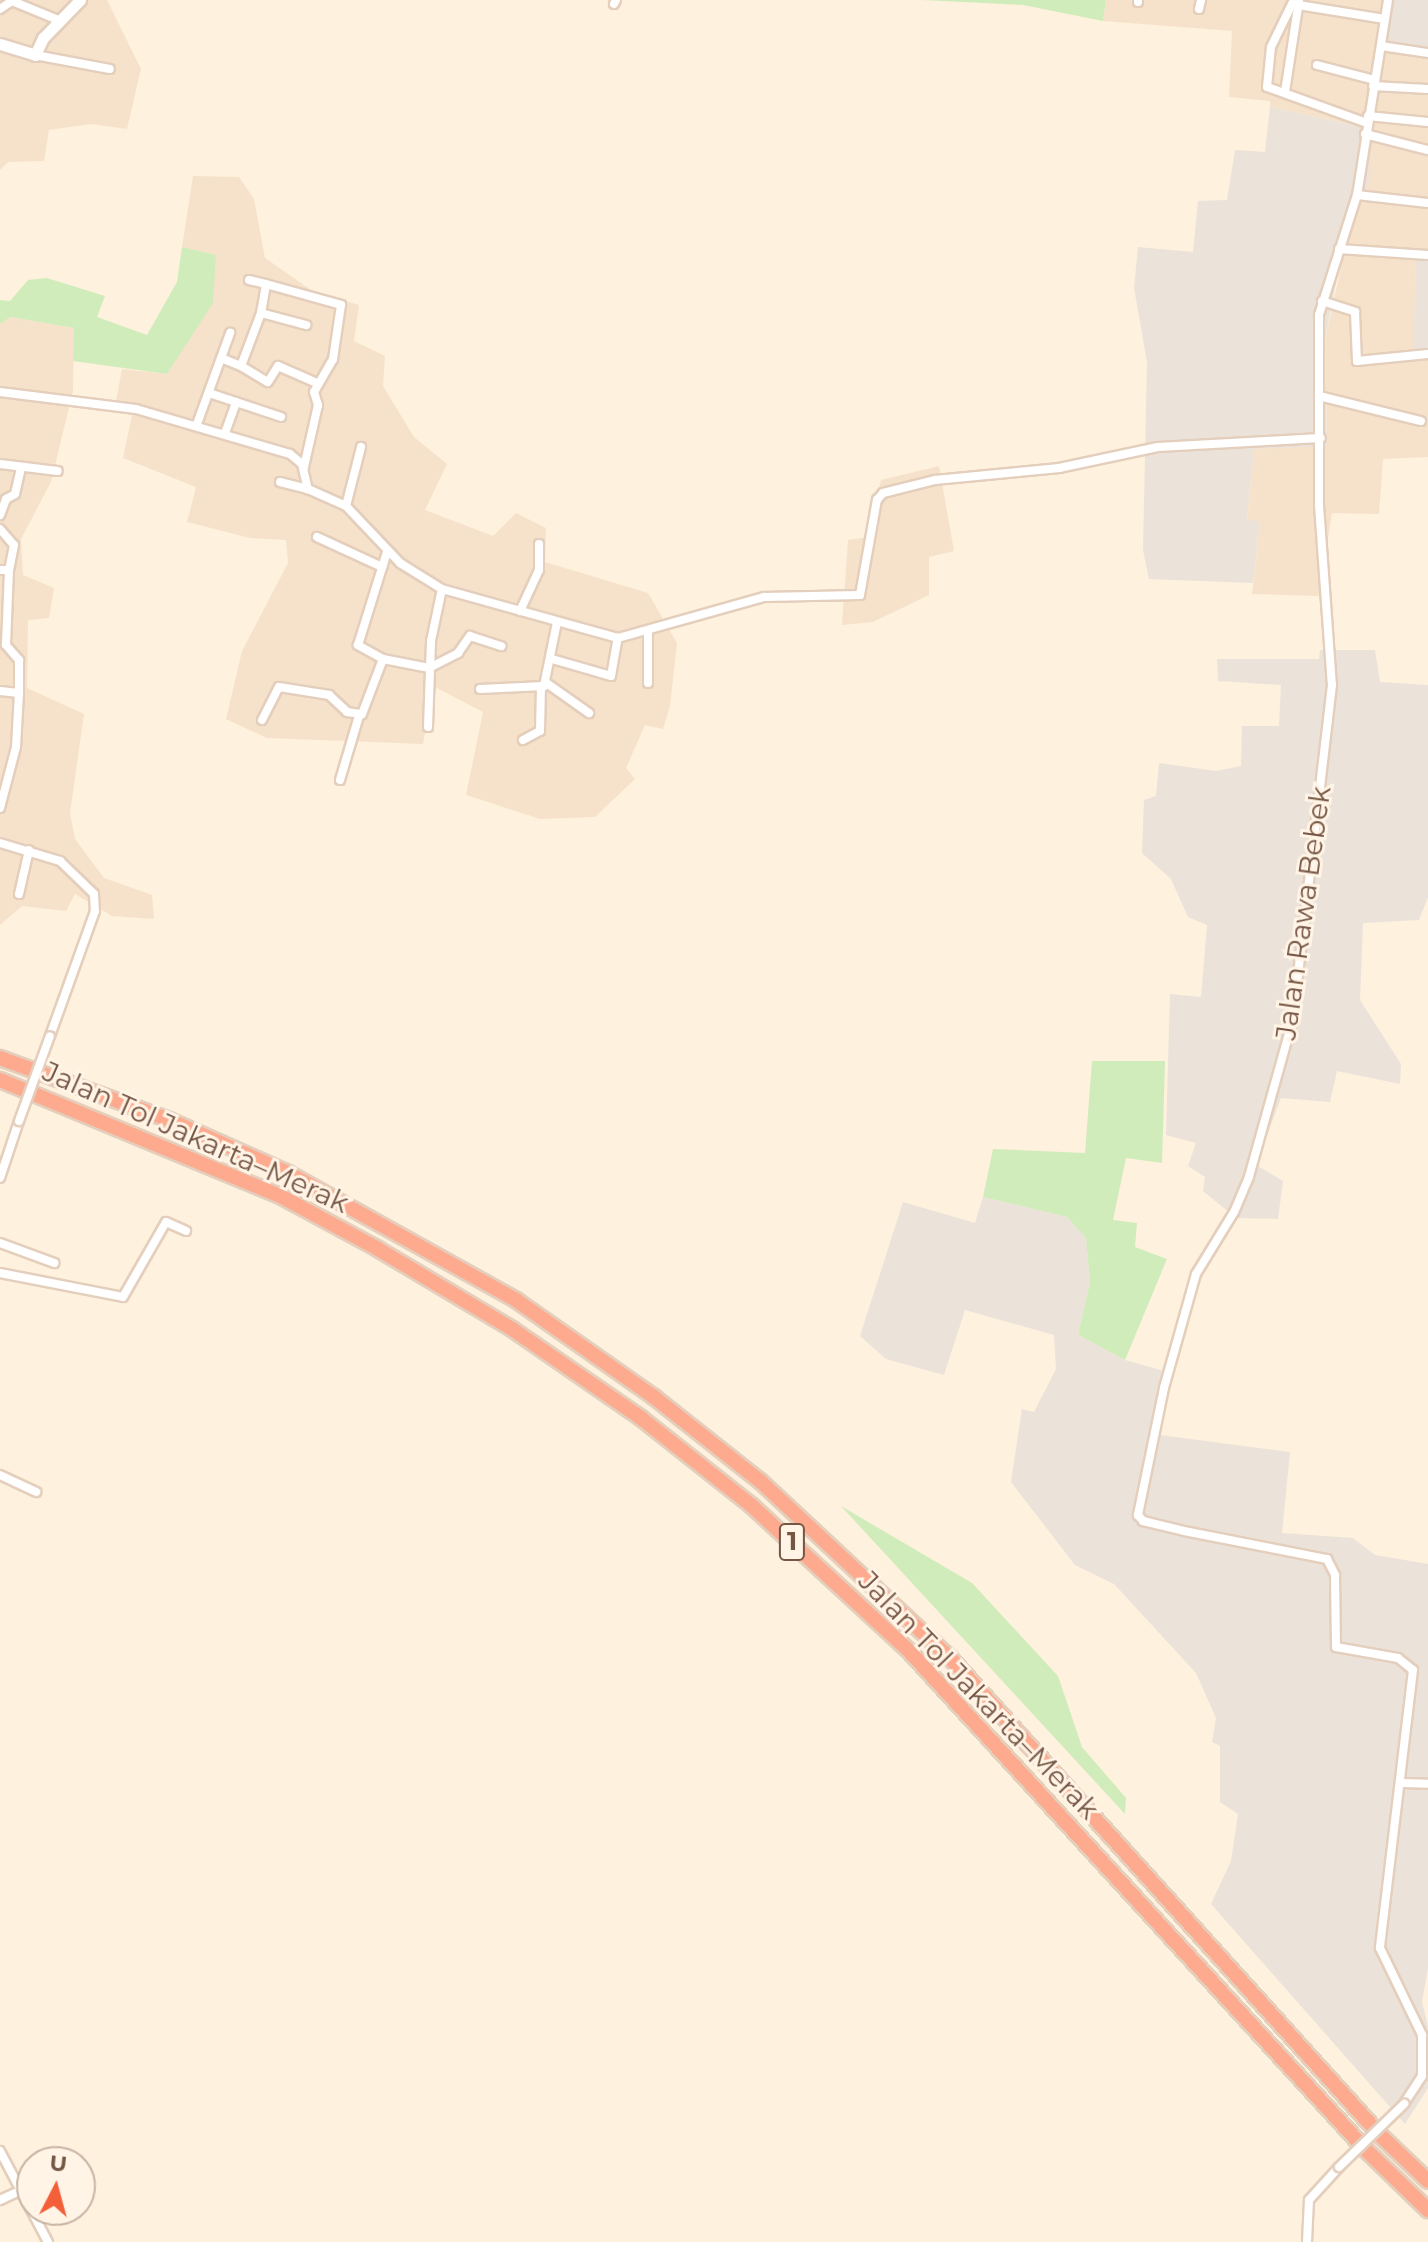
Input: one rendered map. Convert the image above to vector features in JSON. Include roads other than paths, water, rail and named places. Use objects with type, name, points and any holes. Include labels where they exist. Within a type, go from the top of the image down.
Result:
[{"type":"highway","name":"Jalan Tol Jakarta–Merak","points":[[0,1058],[169,1120],[288,1173],[516,1300],[654,1397],[771,1491],[952,1660],[1380,2135],[1428,2181]]},
{"type":"highway","name":"Jalan Tol Jakarta–Merak","points":[[0,1080],[282,1197],[378,1249],[512,1329],[641,1418],[740,1496],[910,1652],[1365,2149],[1428,2210]]},
{"type":"street","points":[[35,55],[58,20],[80,0]]},
{"type":"street","name":"Jalan Rawa Bebek","points":[[1307,2242],[1309,2200],[1416,2090],[1425,2063],[1416,2022],[1380,1948],[1403,1783],[1413,1670],[1398,1658],[1336,1647],[1334,1565],[1316,1555],[1184,1531],[1143,1521],[1138,1515],[1164,1388],[1196,1274],[1241,1197],[1293,1019],[1332,685],[1323,595],[1319,396],[1322,301],[1357,195],[1388,0]]},
{"type":"street","points":[[0,9],[12,1],[58,20]]},
{"type":"street","points":[[1385,19],[1299,2],[1290,5],[1271,47],[1266,86],[1367,120],[1428,122]]},
{"type":"street","points":[[1285,92],[1299,2]]},
{"type":"street","points":[[0,44],[35,55],[110,69]]},
{"type":"street","points":[[1381,46],[1428,53]]},
{"type":"street","points":[[1317,65],[1374,83],[1428,89]]},
{"type":"street","points":[[1365,134],[1428,150]]},
{"type":"street","points":[[1357,195],[1428,203]]},
{"type":"street","points":[[1339,249],[1428,255]]},
{"type":"street","points":[[249,280],[341,305],[333,359],[317,383],[318,405],[303,469]]},
{"type":"street","points":[[241,366],[261,313],[266,284]]},
{"type":"street","points":[[1322,301],[1355,312],[1357,361],[1428,354]]},
{"type":"street","points":[[261,313],[306,325]]},
{"type":"street","points":[[197,424],[230,333]]},
{"type":"street","points":[[221,358],[268,382],[280,366],[317,383]]},
{"type":"street","points":[[0,392],[76,398],[197,424],[290,454],[303,469],[308,489]]},
{"type":"street","points":[[209,393],[281,417]]},
{"type":"street","points":[[1319,396],[1421,421]]},
{"type":"street","points":[[225,433],[236,402]]},
{"type":"street","points":[[280,482],[308,489],[346,506],[387,552],[442,589],[618,638],[764,597],[860,595],[877,500],[883,493],[935,480],[1059,468],[1158,447],[1321,438]]},
{"type":"street","points":[[346,506],[361,447]]},
{"type":"street","points":[[0,464],[58,471]]},
{"type":"street","points":[[0,515],[6,499],[15,494],[21,467]]},
{"type":"street","points":[[0,529],[14,545],[4,570],[6,645],[19,660],[16,747],[0,808]]},
{"type":"street","points":[[317,537],[382,567]]},
{"type":"street","points":[[520,611],[539,570],[539,544]]},
{"type":"street","points":[[387,552],[358,646],[383,659],[429,668],[458,653],[472,636],[501,646]]},
{"type":"street","points":[[428,727],[429,668],[442,589]]},
{"type":"street","points":[[523,740],[540,731],[543,684],[552,659],[557,622]]},
{"type":"street","points":[[648,632],[648,683]]},
{"type":"street","points":[[552,659],[611,676],[618,638]]},
{"type":"street","points":[[340,780],[359,716],[383,659]]},
{"type":"street","points":[[480,689],[543,684],[589,713]]},
{"type":"street","points":[[262,720],[279,687],[329,695],[339,707],[359,716]]},
{"type":"street","points":[[0,691],[19,693]]},
{"type":"street","points":[[0,843],[29,850],[73,870],[89,884],[95,903],[0,1178]]},
{"type":"street","points":[[19,894],[29,850]]},
{"type":"street","points":[[0,1273],[123,1297],[166,1222],[186,1231]]},
{"type":"street","points":[[0,1243],[54,1263]]},
{"type":"street","points":[[0,1475],[36,1492]]},
{"type":"street","points":[[1403,1783],[1428,1784]]},
{"type":"street","points":[[1416,2022],[1428,2023]]},
{"type":"street","points":[[0,2151],[16,2181]]}]
